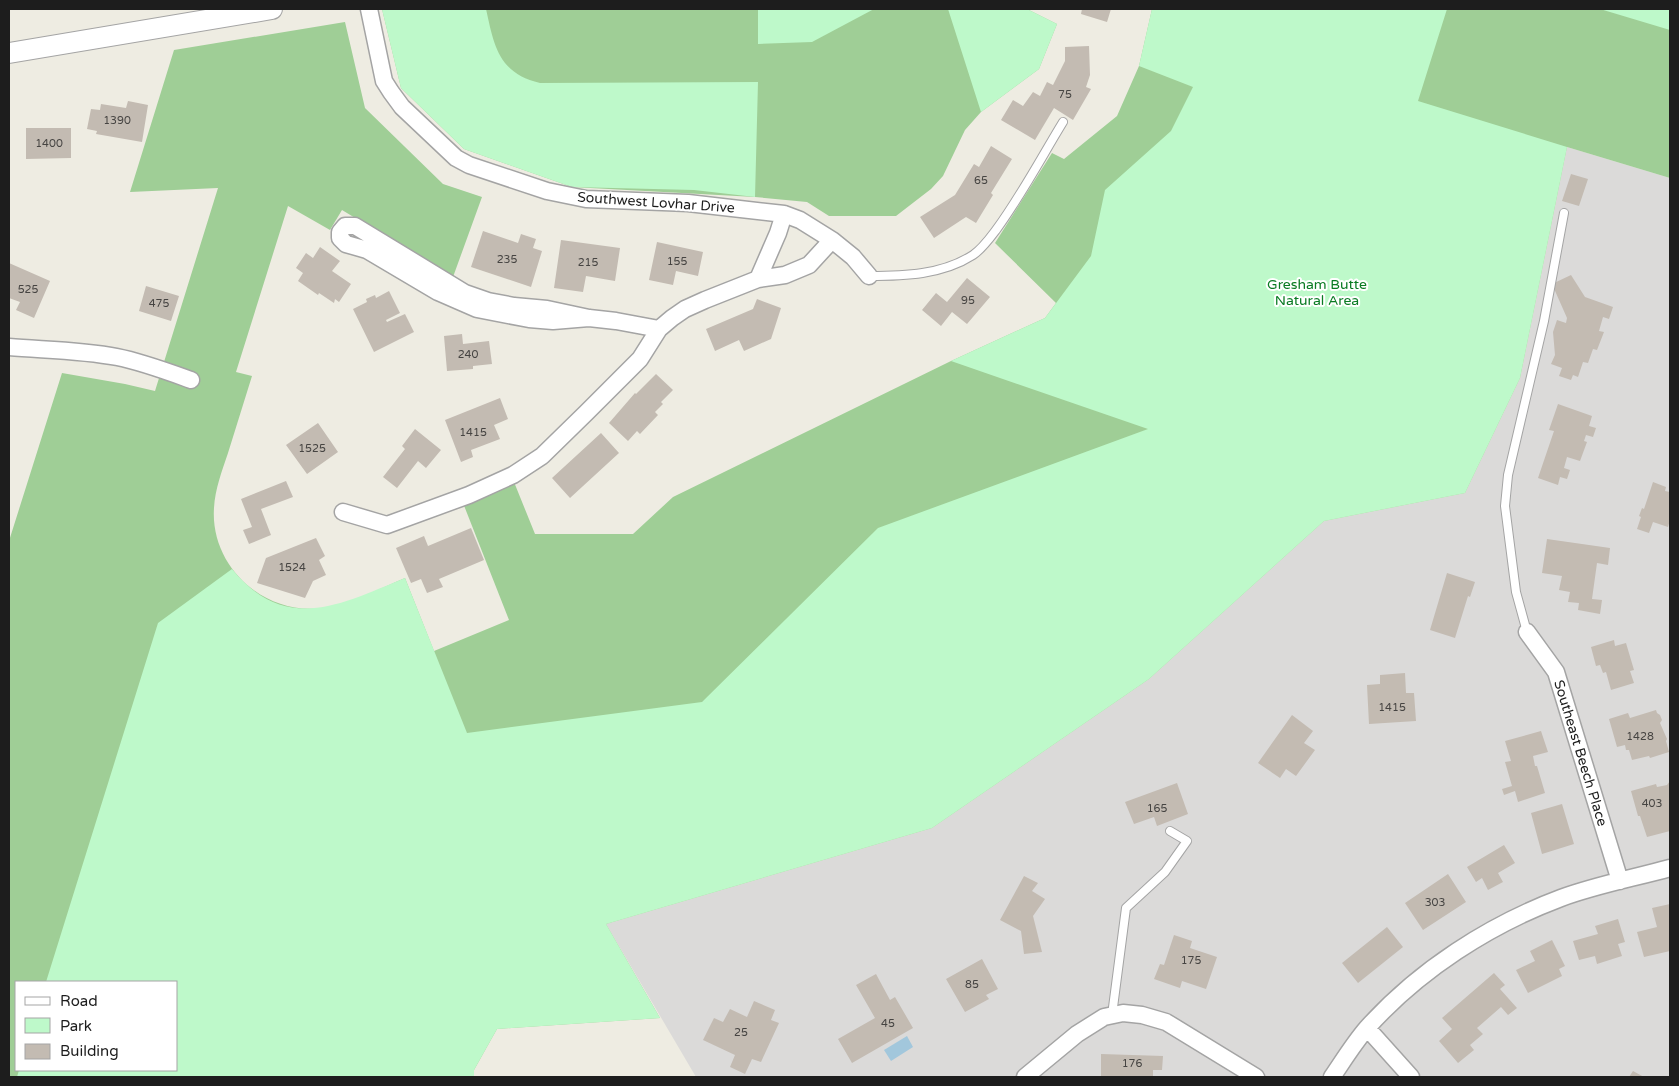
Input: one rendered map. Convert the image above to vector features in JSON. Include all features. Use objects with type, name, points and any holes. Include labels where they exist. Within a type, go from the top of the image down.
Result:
[{"type":"street","points":[[9,53],[272,9]]},
{"type":"street","name":"Southwest Lovhar Drive","points":[[369,9],[384,81],[391,92],[402,107],[456,158],[469,165],[547,191],[586,199],[688,204],[784,214],[800,220],[832,240],[853,257],[869,276]]},
{"type":"street","points":[[758,279],[784,214]]},
{"type":"street","points":[[588,318],[553,321],[529,319],[478,309],[438,292],[367,250],[346,244],[340,238],[340,232],[345,226],[355,226],[465,293],[488,301],[547,309],[588,318],[659,329]]},
{"type":"street","points":[[343,512],[387,525],[469,495],[513,475],[542,456],[640,359],[659,329],[685,308],[758,279],[785,275],[809,265],[832,240]]},
{"type":"street","points":[[9,347],[80,352],[117,357],[155,366],[191,380]]},
{"type":"street","name":"Southeast Beech Place","points":[[1527,632],[1556,672],[1620,881]]},
{"type":"street","points":[[1332,1077],[1367,1028],[1402,994],[1443,961],[1488,932],[1560,899],[1670,868]]},
{"type":"street","points":[[1025,1077],[1077,1034],[1104,1017],[1123,1013],[1142,1015],[1166,1022],[1256,1077]]},
{"type":"street","points":[[1367,1028],[1411,1077]]},
{"type":"lane","points":[[869,276],[900,276],[928,273],[974,255],[988,241],[1004,219],[1063,122]]},
{"type":"lane","points":[[1527,632],[1516,592],[1505,506],[1508,475],[1544,321],[1564,213]]},
{"type":"lane","points":[[1112,1015],[1126,908],[1165,872],[1187,841],[1170,830]]},
{"type":"shaded area","points":[[1567,147],[1670,178],[1670,1077],[696,1077],[606,924],[932,828],[1149,679],[1324,521],[1465,493],[1520,378]]},
{"type":"green space","points":[[382,9],[1027,9],[1057,24],[1039,69],[981,112],[965,130],[943,176],[931,189],[896,216],[829,216],[807,202],[755,197],[572,187],[464,149],[401,88]]},
{"type":"green space","points":[[382,9],[486,9],[500,56],[515,72],[540,83],[758,82],[755,197],[694,190],[572,187],[464,149],[401,88]]},
{"type":"green space","points":[[758,9],[874,9],[812,42],[758,44]]},
{"type":"green space","points":[[948,9],[1027,9],[1057,24],[1039,69],[981,112]]},
{"type":"green space","name":"Gresham Butte Natural Area","points":[[1152,9],[1670,9],[1670,178],[1567,147],[1520,378],[1465,493],[1324,521],[1149,679],[932,828],[606,924],[660,1018],[497,1029],[474,1070],[474,1077],[9,1077],[9,541],[62,373],[155,391],[218,188],[130,192],[174,50],[345,22],[365,108],[443,184],[482,197],[453,277],[342,210],[330,230],[288,206],[236,372],[252,376],[219,480],[214,508],[215,530],[221,550],[231,568],[245,583],[262,595],[281,604],[301,608],[322,608],[354,600],[405,578],[434,651],[509,620],[463,503],[514,482],[535,534],[633,534],[673,497],[951,361],[1045,318],[1056,303],[995,243],[1052,153],[1064,159],[1117,116],[1139,66]]},
{"type":"green space","name":"Gresham Butte Natural Area","points":[[1152,9],[1447,9],[1418,101],[1567,147],[1520,378],[1465,493],[1324,521],[1149,679],[932,828],[606,924],[660,1018],[497,1029],[474,1070],[474,1077],[17,1077],[19,1071],[178,1071],[178,981],[46,981],[158,623],[232,569],[252,589],[273,602],[294,608],[315,608],[336,604],[359,597],[405,578],[467,733],[702,702],[878,528],[1148,429],[951,361],[1045,318],[1091,256],[1105,190],[1171,131],[1193,87],[1139,66]]},
{"type":"green space","points":[[1600,9],[1670,9],[1670,30]]},
{"type":"water","points":[[907,1036],[913,1047],[891,1061],[884,1050]]},
{"type":"building","points":[[1082,9],[1111,9],[1107,22],[1081,14]]},
{"type":"building","points":[[1089,46],[1090,75],[1086,87],[1091,89],[1073,120],[1054,108],[1035,140],[1001,120],[1013,100],[1023,106],[1033,92],[1040,96],[1047,82],[1053,85],[1065,61],[1065,47]]},
{"type":"building","points":[[128,101],[148,105],[142,142],[96,134],[97,131],[87,129],[91,109],[100,110],[101,104],[126,108]]},
{"type":"building","points":[[26,128],[71,128],[71,158],[26,159]]},
{"type":"building","points":[[991,146],[1012,159],[991,193],[993,195],[976,223],[966,217],[934,238],[920,217],[955,195],[974,164],[979,167]]},
{"type":"building","points":[[1571,174],[1588,179],[1579,206],[1562,201]]},
{"type":"building","points":[[483,231],[518,243],[521,234],[536,239],[533,248],[542,251],[531,287],[471,267]]},
{"type":"building","points":[[561,240],[620,248],[615,281],[586,276],[583,292],[554,288]]},
{"type":"building","points":[[657,242],[703,252],[698,276],[676,271],[673,285],[649,280]]},
{"type":"building","points":[[320,247],[340,261],[332,271],[351,284],[339,302],[335,299],[334,303],[319,293],[318,295],[298,281],[303,273],[296,268],[306,253],[313,258]]},
{"type":"building","points":[[9,263],[50,281],[34,318],[16,310],[20,302],[9,298]]},
{"type":"building","points":[[1571,275],[1585,297],[1613,307],[1609,319],[1603,317],[1599,331],[1604,332],[1597,350],[1593,349],[1588,363],[1583,362],[1578,377],[1573,375],[1571,380],[1559,376],[1562,368],[1551,364],[1555,355],[1553,332],[1557,320],[1566,323],[1567,318],[1552,284]]},
{"type":"building","points":[[967,278],[990,297],[967,324],[952,312],[941,326],[922,310],[936,293],[947,302]]},
{"type":"building","points":[[146,286],[179,296],[171,321],[139,311]]},
{"type":"building","points":[[389,291],[400,313],[386,320],[387,322],[405,314],[414,332],[374,352],[353,309],[367,302],[366,299],[375,295],[376,298]]},
{"type":"building","points":[[757,299],[781,308],[771,339],[744,351],[739,340],[715,351],[706,329],[753,309]]},
{"type":"building","points":[[462,334],[463,344],[489,341],[492,364],[473,366],[473,369],[447,371],[444,336]]},
{"type":"building","points":[[656,374],[673,390],[661,402],[663,404],[655,412],[658,415],[640,434],[637,431],[628,441],[609,423],[635,393]]},
{"type":"building","points":[[500,398],[508,419],[494,425],[500,439],[471,450],[473,457],[461,462],[445,420]]},
{"type":"building","points":[[1558,404],[1592,416],[1589,426],[1596,428],[1593,437],[1586,435],[1584,441],[1587,442],[1580,461],[1567,457],[1564,468],[1570,470],[1567,479],[1560,477],[1558,485],[1538,478],[1554,431],[1549,430]]},
{"type":"building","points":[[318,423],[338,452],[307,474],[286,445]]},
{"type":"building","points":[[415,429],[441,450],[426,468],[418,461],[397,488],[383,477],[405,449],[402,446]]},
{"type":"building","points":[[601,433],[619,453],[570,498],[552,478]]},
{"type":"building","points":[[286,481],[293,497],[261,509],[271,535],[249,544],[243,530],[252,527],[241,499]]},
{"type":"building","points":[[1653,482],[1666,487],[1665,491],[1670,492],[1670,520],[1668,527],[1653,522],[1649,533],[1637,529],[1641,517],[1639,516],[1642,508],[1644,509]]},
{"type":"building","points":[[471,528],[484,560],[439,579],[443,587],[427,593],[421,579],[411,583],[396,548],[424,536],[428,546]]},
{"type":"building","points":[[316,538],[325,556],[319,560],[326,575],[313,581],[305,598],[257,583],[266,558]]},
{"type":"building","points":[[1547,539],[1610,548],[1608,565],[1597,563],[1592,599],[1602,600],[1600,614],[1578,610],[1579,603],[1568,602],[1570,592],[1559,590],[1562,576],[1542,573]]},
{"type":"building","points":[[1447,573],[1475,582],[1470,597],[1468,596],[1455,638],[1430,630]]},
{"type":"building","points":[[1614,640],[1615,646],[1626,643],[1634,670],[1630,671],[1634,683],[1611,690],[1606,672],[1603,673],[1600,665],[1596,666],[1591,647]]},
{"type":"building","points":[[1405,673],[1406,693],[1414,693],[1416,721],[1369,724],[1367,685],[1380,684],[1380,675]]},
{"type":"building","points":[[1656,710],[1662,720],[1660,723],[1667,739],[1669,752],[1650,758],[1649,756],[1632,760],[1629,750],[1626,750],[1625,745],[1617,747],[1609,719],[1628,713],[1630,718]]},
{"type":"building","points":[[1292,715],[1313,731],[1304,743],[1315,750],[1296,776],[1286,769],[1280,778],[1258,763]]},
{"type":"building","points":[[1541,731],[1548,752],[1533,756],[1545,793],[1518,802],[1515,791],[1504,795],[1502,789],[1512,786],[1505,762],[1511,761],[1505,741]]},
{"type":"building","points":[[1670,781],[1670,831],[1647,837],[1640,816],[1638,816],[1631,791],[1656,784],[1657,787],[1667,785]]},
{"type":"building","points":[[1177,783],[1188,814],[1157,826],[1154,817],[1134,824],[1125,802]]},
{"type":"building","points":[[1562,804],[1574,844],[1542,854],[1531,813]]},
{"type":"building","points":[[1504,845],[1515,863],[1498,873],[1503,882],[1488,890],[1482,878],[1476,882],[1467,867]]},
{"type":"building","points":[[1448,874],[1466,902],[1423,930],[1405,903]]},
{"type":"building","points":[[1024,876],[1038,883],[1032,891],[1045,899],[1033,916],[1042,952],[1024,954],[1021,931],[1000,920]]},
{"type":"building","points":[[1670,904],[1670,951],[1644,957],[1637,932],[1657,927],[1652,908]]},
{"type":"building","points":[[1618,919],[1625,942],[1618,944],[1622,956],[1597,964],[1595,956],[1579,960],[1573,941],[1598,934],[1595,926]]},
{"type":"building","points":[[1387,927],[1403,947],[1358,983],[1342,963]]},
{"type":"building","points":[[1174,935],[1192,941],[1190,948],[1217,957],[1206,989],[1182,981],[1180,988],[1154,979],[1160,964],[1164,965]]},
{"type":"building","points":[[1552,940],[1565,966],[1559,969],[1562,976],[1528,993],[1516,970],[1535,961],[1530,951]]},
{"type":"building","points":[[982,959],[998,989],[986,995],[989,999],[965,1012],[946,979]]},
{"type":"building","points":[[1494,973],[1505,985],[1500,989],[1517,1008],[1508,1015],[1501,1007],[1477,1028],[1483,1034],[1470,1045],[1474,1050],[1458,1063],[1439,1041],[1452,1029],[1442,1018]]},
{"type":"building","points":[[876,974],[890,1000],[895,997],[913,1028],[852,1063],[838,1039],[875,1018],[856,985]]},
{"type":"building","points":[[754,1001],[775,1010],[771,1020],[779,1023],[761,1062],[752,1059],[745,1074],[730,1067],[735,1055],[703,1040],[714,1018],[723,1022],[730,1009],[747,1017]]},
{"type":"building","points":[[1101,1054],[1163,1056],[1162,1070],[1153,1070],[1153,1077],[1101,1077]]},
{"type":"building","points":[[1633,1071],[1644,1077],[1629,1077]]}]
